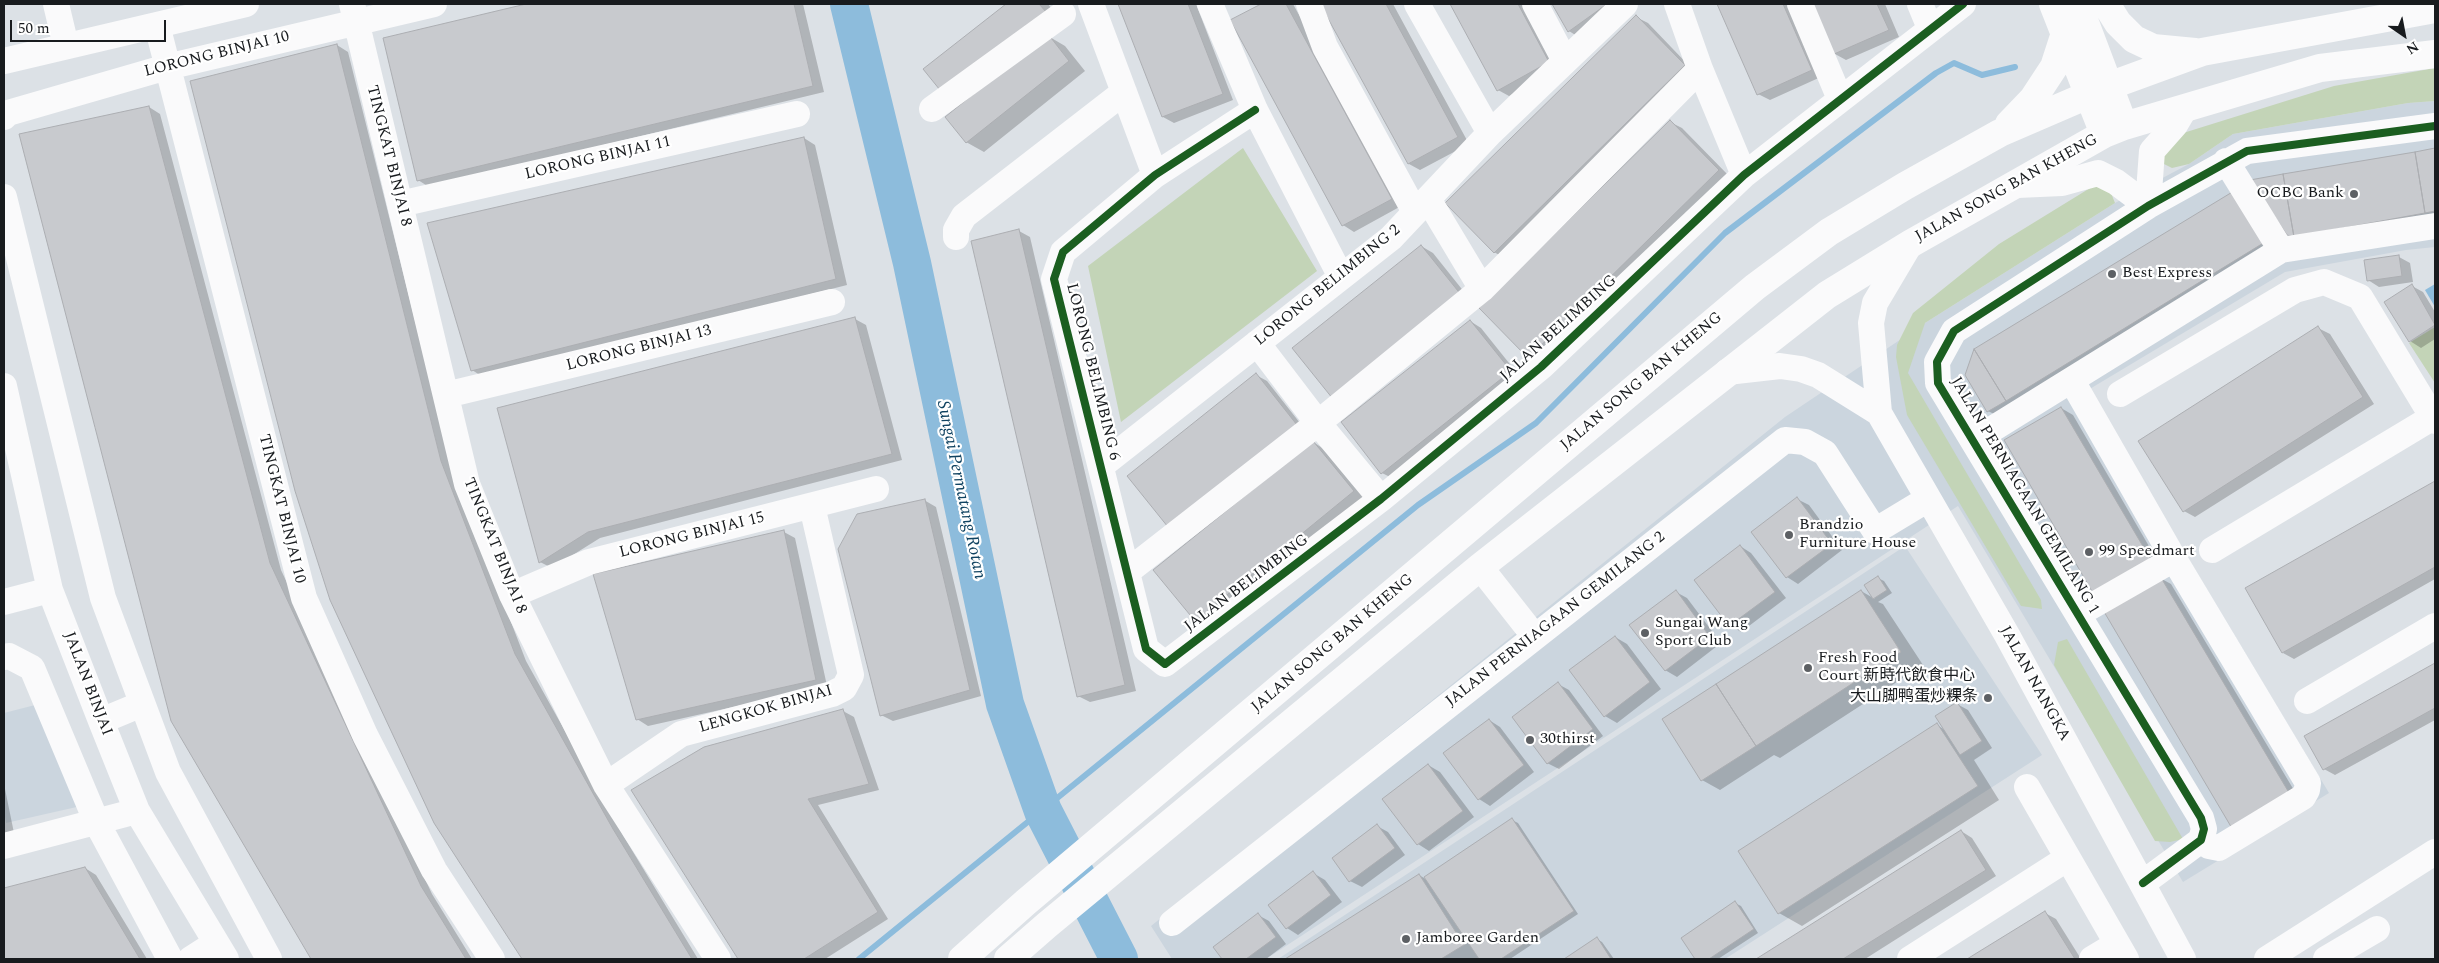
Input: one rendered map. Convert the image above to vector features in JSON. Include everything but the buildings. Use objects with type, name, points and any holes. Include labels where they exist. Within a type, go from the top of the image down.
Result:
[{"type":"main road","points":[[2053,4],[2064,33],[2099,90]]},
{"type":"main road","points":[[2078,4],[2099,90],[2114,130]]},
{"type":"main road","points":[[2106,4],[2118,23],[2134,38],[2153,48],[2202,52]]},
{"type":"main road","name":"JALAN SONG BAN KHENG","points":[[962,959],[1026,902],[1755,287],[1829,232],[1905,186],[2000,133],[2099,90],[2202,52],[2435,9]]},
{"type":"main road","points":[[2000,133],[2033,99],[2054,67],[2064,33]]},
{"type":"main road","name":"JALAN SONG BAN KHENG","points":[[1008,959],[1480,567],[1827,295],[1910,244],[2114,130],[2320,68],[2435,54]]},
{"type":"street","points":[[56,4],[66,46]]},
{"type":"street","points":[[4,61],[157,25],[188,10],[246,4]]},
{"type":"street","name":"LORONG BINJAI 10","points":[[4,117],[8,113],[354,12],[434,4]]},
{"type":"street","points":[[1091,4],[1155,175]]},
{"type":"street","points":[[1210,4],[1255,110],[1341,277]]},
{"type":"street","points":[[1309,4],[1325,47],[1421,206],[1482,289]]},
{"type":"street","points":[[1418,4],[1490,133]]},
{"type":"street","points":[[1535,4],[1565,60]]},
{"type":"street","name":"LORONG BELIMBING 2","points":[[1101,466],[1391,238],[1490,133],[1625,4]]},
{"type":"street","points":[[1677,4],[1700,69],[1744,175]]},
{"type":"street","points":[[1800,4],[1840,99]]},
{"type":"street","points":[[1920,4],[1930,28]]},
{"type":"street","name":"JALAN BELIMBING","points":[[1165,664],[1381,500],[1541,367],[1744,175],[1963,4]]},
{"type":"street","name":"TINGKAT BINJAI 8","points":[[354,12],[467,484],[512,594],[606,785],[718,959]]},
{"type":"street","points":[[932,109],[1063,14]]},
{"type":"street","name":"TINGKAT BINJAI 10","points":[[157,25],[304,598],[365,735],[434,870],[492,959]]},
{"type":"street","points":[[1127,572],[1318,423],[1482,289],[1700,69]]},
{"type":"street","points":[[956,238],[956,230],[964,216],[1124,92]]},
{"type":"street","points":[[2148,206],[2152,151],[2175,125],[2185,108]]},
{"type":"street","name":"LORONG BELIMBING 6","points":[[1165,664],[1146,649],[1054,279],[1063,252],[1155,175],[1255,110]]},
{"type":"street","name":"LORONG BINJAI 11","points":[[400,204],[797,114]]},
{"type":"street","name":"JALAN PERNIAGAAN GEMILANG 1","points":[[2201,840],[2204,829],[2201,818],[1938,383],[1937,362],[1954,331],[2148,206],[2247,151],[2435,126]]},
{"type":"street","points":[[2226,161],[2281,250]]},
{"type":"street","points":[[2016,185],[2062,183],[2098,173],[2116,182],[2148,206]]},
{"type":"street","points":[[4,197],[7,227],[103,598],[168,772],[269,959]]},
{"type":"street","points":[[1973,441],[2281,250],[2435,226]]},
{"type":"street","name":"JALAN NANGKA","points":[[1910,244],[1875,303],[1871,322],[1879,413],[2007,635],[2183,959]]},
{"type":"street","points":[[2120,394],[2295,290],[2324,282],[2360,297],[2434,418],[2212,550]]},
{"type":"street","name":"LORONG BINJAI 13","points":[[446,396],[832,302]]},
{"type":"street","points":[[1257,343],[1318,423],[1381,500]]},
{"type":"street","name":"JALAN NANGKA","points":[[1727,372],[1780,366],[1801,369],[1818,375],[1879,413]]},
{"type":"street","points":[[2072,381],[2174,559],[2308,783],[2303,797],[2219,848],[2209,846],[2201,840],[2143,883]]},
{"type":"street","name":"JALAN BINJAI","points":[[4,386],[14,471],[50,590],[137,811],[221,951]]},
{"type":"street","name":"JALAN PERNIAGAAN GEMILANG 2","points":[[1172,923],[1785,440],[1805,442],[1825,452],[1875,531],[1928,499]]},
{"type":"street","name":"LORONG BINJAI 15","points":[[512,594],[589,562],[876,489]]},
{"type":"street","name":"LENGKOK BINJAI","points":[[606,785],[681,734],[832,694],[844,688],[851,675],[812,506]]},
{"type":"street","points":[[2078,614],[2174,559]]},
{"type":"street","points":[[1480,567],[1535,637]]},
{"type":"street","points":[[4,602],[50,590]]},
{"type":"street","points":[[2307,701],[2435,626]]},
{"type":"street","points":[[6,657],[32,668],[97,823],[170,959]]},
{"type":"street","points":[[101,721],[142,704]]},
{"type":"street","points":[[2027,787],[2122,952],[2092,959]]},
{"type":"street","points":[[4,846],[137,811]]},
{"type":"street","points":[[2267,959],[2435,852]]},
{"type":"street","points":[[1910,959],[2068,858]]},
{"type":"street","points":[[2326,959],[2378,929]]},
{"type":"street","points":[[191,959],[221,951]]},
{"type":"shaded area","points":[[2435,101],[2435,247],[2406,250],[2285,272],[2088,390],[2329,793],[2183,882],[1958,506],[1266,959],[1172,959],[1151,926],[1785,417],[1925,323],[2115,203],[2189,164],[2233,134],[2408,103]]},
{"type":"shaded area","points":[[1905,546],[2042,755],[1725,959],[1278,959]]},
{"type":"shaded area","points":[[39,704],[81,806],[6,823],[4,811],[4,713]]},
{"type":"green space","points":[[2435,68],[2435,101],[2408,103],[2233,134],[2189,164],[2172,168],[2162,163],[2163,148],[2180,134],[2334,86]]},
{"type":"green space","points":[[1243,148],[1317,271],[1121,422],[1088,266]]},
{"type":"green space","points":[[2095,185],[2111,193],[2115,203],[1925,323],[1908,373],[2041,600],[2042,609],[2021,606],[1907,415],[1896,357],[1897,345],[1913,313],[1999,244]]},
{"type":"green space","points":[[2435,327],[2435,383],[2409,343]]},
{"type":"green space","points":[[2067,639],[2183,839],[2170,842],[2155,841],[2054,665],[2058,642]]},
{"type":"water","points":[[2435,284],[2435,307],[2425,290]]},
{"type":"waterway","name":"Sungai Permatang Rotan","points":[[849,4],[912,263],[1005,704],[1043,811],[1119,959]]},
{"type":"waterway","points":[[859,959],[1418,505],[1536,423],[1725,233],[1936,73],[1954,63],[1982,75],[2015,67]]},
{"type":"cycle path","points":[[1255,110],[1155,175],[1063,252],[1054,279],[1146,649],[1165,664],[1381,499],[1541,367],[1744,175],[1963,4]]},
{"type":"cycle path","points":[[2143,883],[2201,840],[2204,829],[2201,818],[1938,383],[1937,362],[1954,331],[2148,206],[2247,151],[2435,126]]},
{"type":"place","name":"OCBC Bank","points":[[2354,194]]},
{"type":"place","name":"Best Express","points":[[2112,274]]},
{"type":"place","name":"Brandzio Furniture House","points":[[1789,535]]},
{"type":"place","name":"99 Speedmart","points":[[2089,552]]},
{"type":"place","name":"Sungai Wang Sport Club","points":[[1645,633]]},
{"type":"place","name":"Fresh Food Court 新時代飲食中心","points":[[1808,668]]},
{"type":"place","name":"大山脚鸭蛋炒粿条","points":[[1988,698]]},
{"type":"place","name":"30thirst","points":[[1530,740]]},
{"type":"place","name":"Jamboree Garden","points":[[1406,939]]}]
